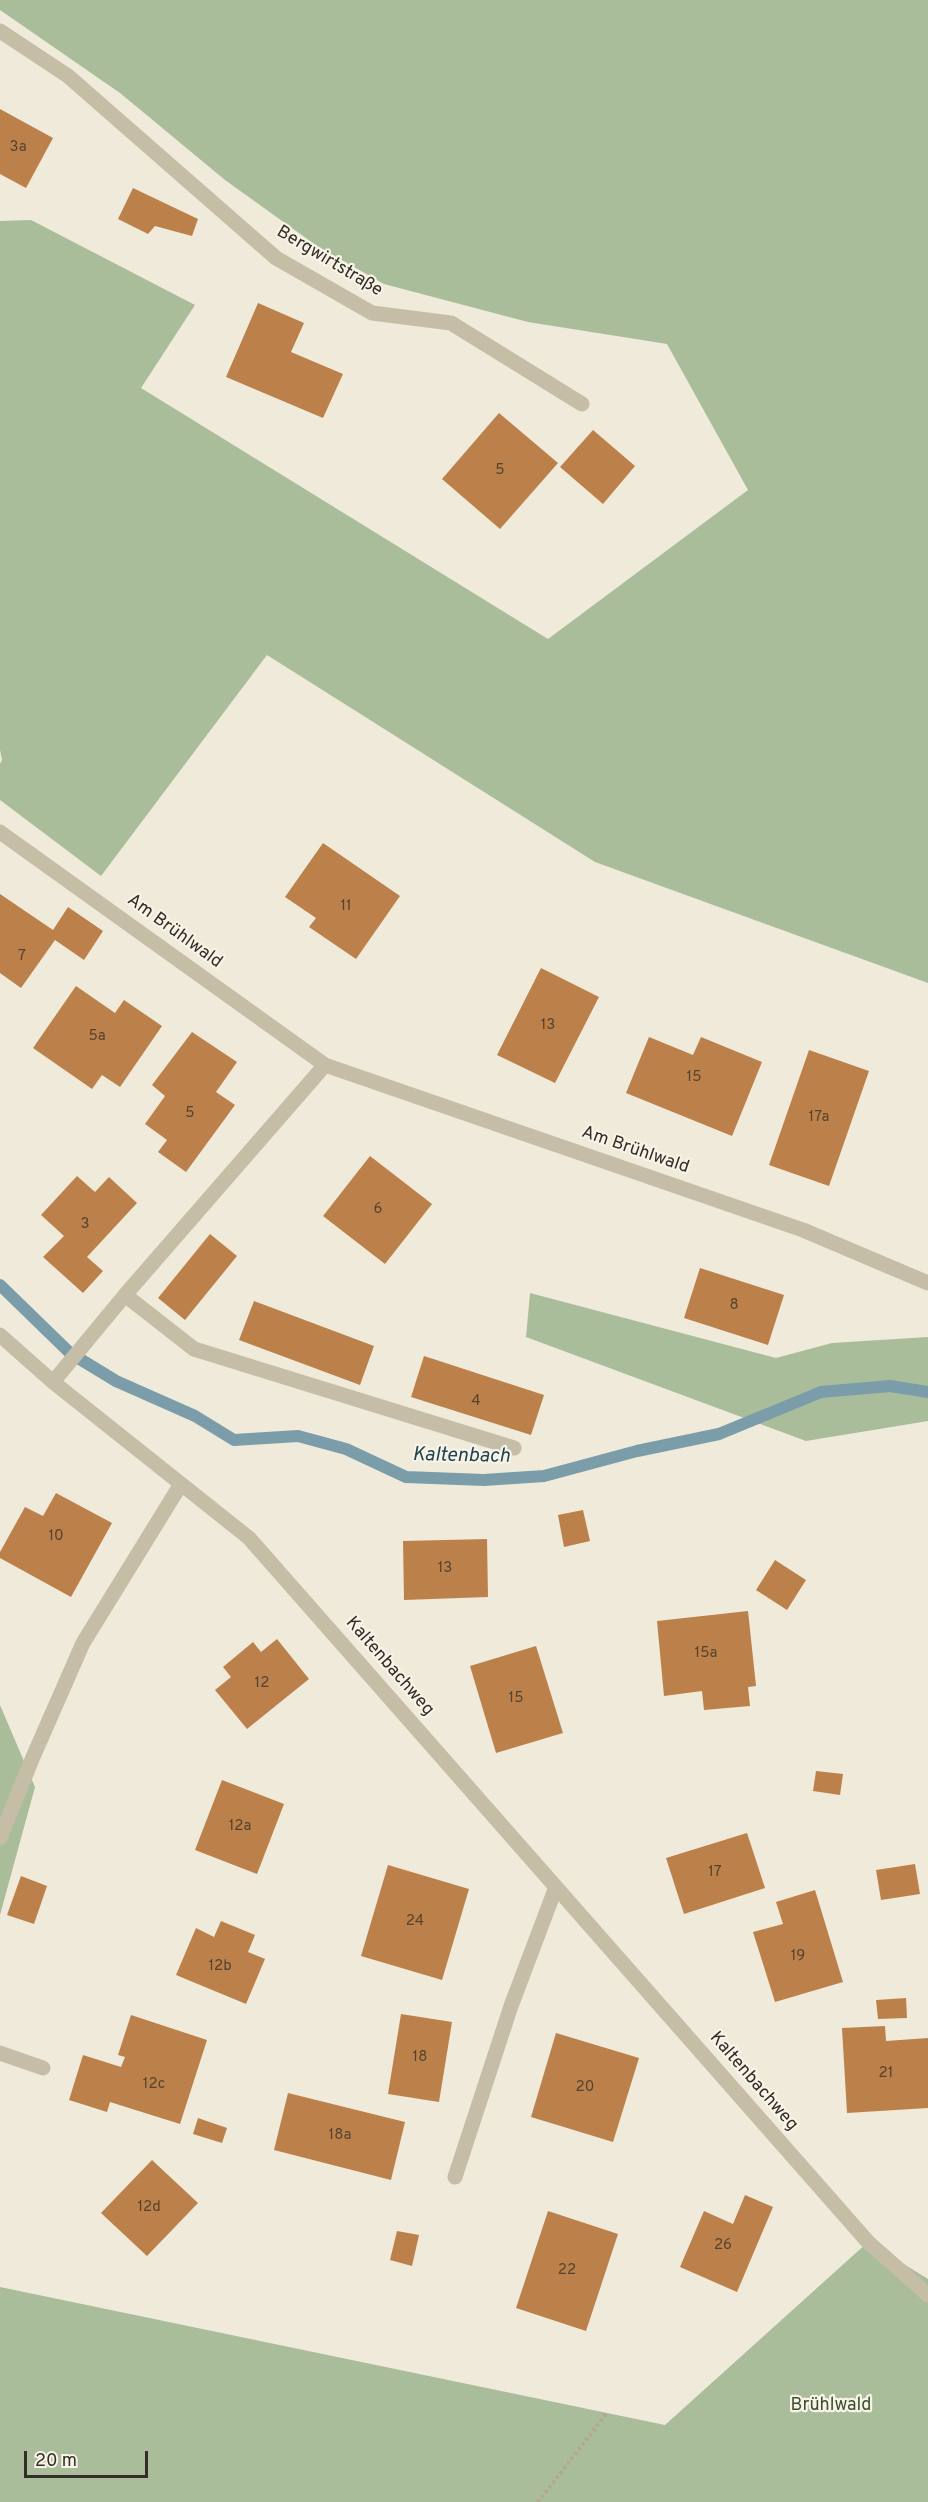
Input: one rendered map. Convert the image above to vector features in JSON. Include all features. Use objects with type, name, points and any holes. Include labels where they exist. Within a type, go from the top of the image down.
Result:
[{"type":"street","name":"Bergwirtstraße","points":[[0,31],[68,76],[276,258],[372,313],[451,323],[582,404]]},
{"type":"street","name":"Am Brühlwald","points":[[0,832],[325,1065],[803,1230],[928,1283]]},
{"type":"street","points":[[53,1382],[125,1295],[325,1065]]},
{"type":"street","points":[[125,1295],[194,1349],[514,1448]]},
{"type":"street","name":"Kaltenbachweg","points":[[0,1335],[53,1382],[249,1538],[868,2242],[928,2295]]},
{"type":"street","points":[[0,1838],[83,1643],[181,1484]]},
{"type":"street","points":[[454,2178],[511,2007],[556,1887]]},
{"type":"street","points":[[0,2053],[43,2068]]},
{"type":"path","points":[[538,2502],[607,2413]]},
{"type":"green space","points":[[0,0],[928,0],[928,983],[595,862],[267,655],[101,876],[0,800],[2,760],[0,750],[0,221],[31,220],[195,305],[141,388],[548,639],[748,490],[667,344],[528,322],[384,284],[317,246],[225,180],[120,93],[0,10]]},
{"type":"green space","points":[[530,1293],[776,1358],[832,1343],[928,1337],[928,1421],[806,1441],[526,1337]]},
{"type":"green space","points":[[0,1705],[35,1787],[0,1915]]},
{"type":"green space","name":"Brühlwald","points":[[868,2242],[928,2279],[928,2502],[0,2502],[0,2287],[665,2425]]},
{"type":"building","points":[[0,109],[53,138],[26,188],[0,174]]},
{"type":"building","points":[[133,188],[198,219],[192,236],[155,226],[148,234],[118,219]]},
{"type":"building","points":[[258,303],[304,323],[291,352],[343,374],[323,418],[226,377]]},
{"type":"building","points":[[499,413],[558,463],[500,529],[442,479]]},
{"type":"building","points":[[593,430],[635,466],[603,504],[560,467]]},
{"type":"building","points":[[323,843],[400,896],[356,959],[309,927],[316,918],[285,897]]},
{"type":"building","points":[[0,894],[53,930],[68,907],[103,931],[84,960],[55,940],[21,988],[0,973]]},
{"type":"building","points":[[541,968],[599,997],[555,1083],[497,1055]]},
{"type":"building","points":[[76,986],[115,1013],[124,1000],[162,1026],[120,1087],[102,1075],[92,1089],[33,1048]]},
{"type":"building","points":[[192,1032],[237,1062],[216,1092],[235,1105],[186,1172],[158,1152],[167,1140],[145,1124],[165,1096],[152,1085]]},
{"type":"building","points":[[649,1037],[693,1055],[701,1037],[762,1062],[732,1136],[626,1093]]},
{"type":"building","points":[[809,1050],[869,1071],[829,1186],[769,1165]]},
{"type":"building","points":[[370,1156],[432,1204],[385,1264],[323,1216]]},
{"type":"building","points":[[77,1176],[95,1192],[109,1177],[137,1203],[87,1257],[103,1271],[83,1293],[43,1257],[64,1236],[41,1215]]},
{"type":"building","points":[[210,1234],[237,1256],[185,1320],[158,1298]]},
{"type":"building","points":[[700,1268],[784,1295],[768,1345],[684,1318]]},
{"type":"building","points":[[254,1301],[374,1346],[360,1385],[239,1340]]},
{"type":"building","points":[[424,1356],[544,1395],[531,1435],[411,1397]]},
{"type":"building","points":[[56,1493],[112,1523],[71,1597],[0,1558],[0,1552],[25,1507],[43,1516]]},
{"type":"building","points":[[583,1510],[590,1541],[564,1547],[558,1515]]},
{"type":"building","points":[[487,1539],[488,1597],[404,1600],[403,1541]]},
{"type":"building","points":[[775,1560],[806,1580],[787,1610],[756,1590]]},
{"type":"building","points":[[748,1611],[756,1686],[748,1687],[750,1706],[704,1710],[702,1691],[664,1696],[657,1621]]},
{"type":"building","points":[[277,1639],[309,1679],[247,1729],[215,1690],[231,1677],[223,1667],[253,1642],[261,1652]]},
{"type":"building","points":[[536,1646],[563,1733],[496,1753],[470,1666]]},
{"type":"building","points":[[816,1771],[843,1774],[840,1795],[813,1791]]},
{"type":"building","points":[[222,1780],[284,1804],[257,1874],[195,1850]]},
{"type":"building","points":[[747,1833],[765,1888],[684,1914],[666,1858]]},
{"type":"building","points":[[915,1864],[920,1894],[881,1900],[876,1870]]},
{"type":"building","points":[[388,1865],[469,1889],[442,1980],[361,1956]]},
{"type":"building","points":[[21,1876],[47,1886],[34,1924],[7,1915]]},
{"type":"building","points":[[815,1890],[843,1982],[775,2002],[753,1932],[783,1924],[776,1902]]},
{"type":"building","points":[[221,1921],[255,1935],[248,1952],[265,1959],[246,2004],[176,1975],[196,1928],[214,1937]]},
{"type":"building","points":[[906,1998],[907,2018],[878,2019],[876,2000]]},
{"type":"building","points":[[401,2014],[452,2022],[439,2102],[388,2094]]},
{"type":"building","points":[[131,2015],[207,2040],[180,2124],[110,2102],[107,2112],[69,2100],[83,2055],[121,2067],[125,2057],[118,2055]]},
{"type":"building","points":[[885,2026],[886,2041],[928,2038],[928,2108],[847,2113],[842,2028]]},
{"type":"building","points":[[556,2033],[639,2058],[613,2142],[531,2117]]},
{"type":"building","points":[[288,2093],[405,2122],[391,2180],[274,2150]]},
{"type":"building","points":[[198,2118],[227,2128],[222,2143],[193,2134]]},
{"type":"building","points":[[152,2160],[198,2203],[147,2256],[101,2213]]},
{"type":"building","points":[[745,2195],[773,2207],[737,2292],[680,2267],[704,2211],[733,2224]]},
{"type":"building","points":[[548,2211],[618,2234],[586,2331],[516,2308]]},
{"type":"building","points":[[397,2231],[419,2235],[412,2266],[390,2260]]},
{"type":"waterway","name":"Kaltenbach","points":[[0,1285],[70,1353],[116,1381],[195,1416],[234,1440],[298,1436],[346,1449],[406,1477],[484,1480],[544,1476],[637,1451],[719,1434],[821,1392],[890,1386],[928,1392]]}]
